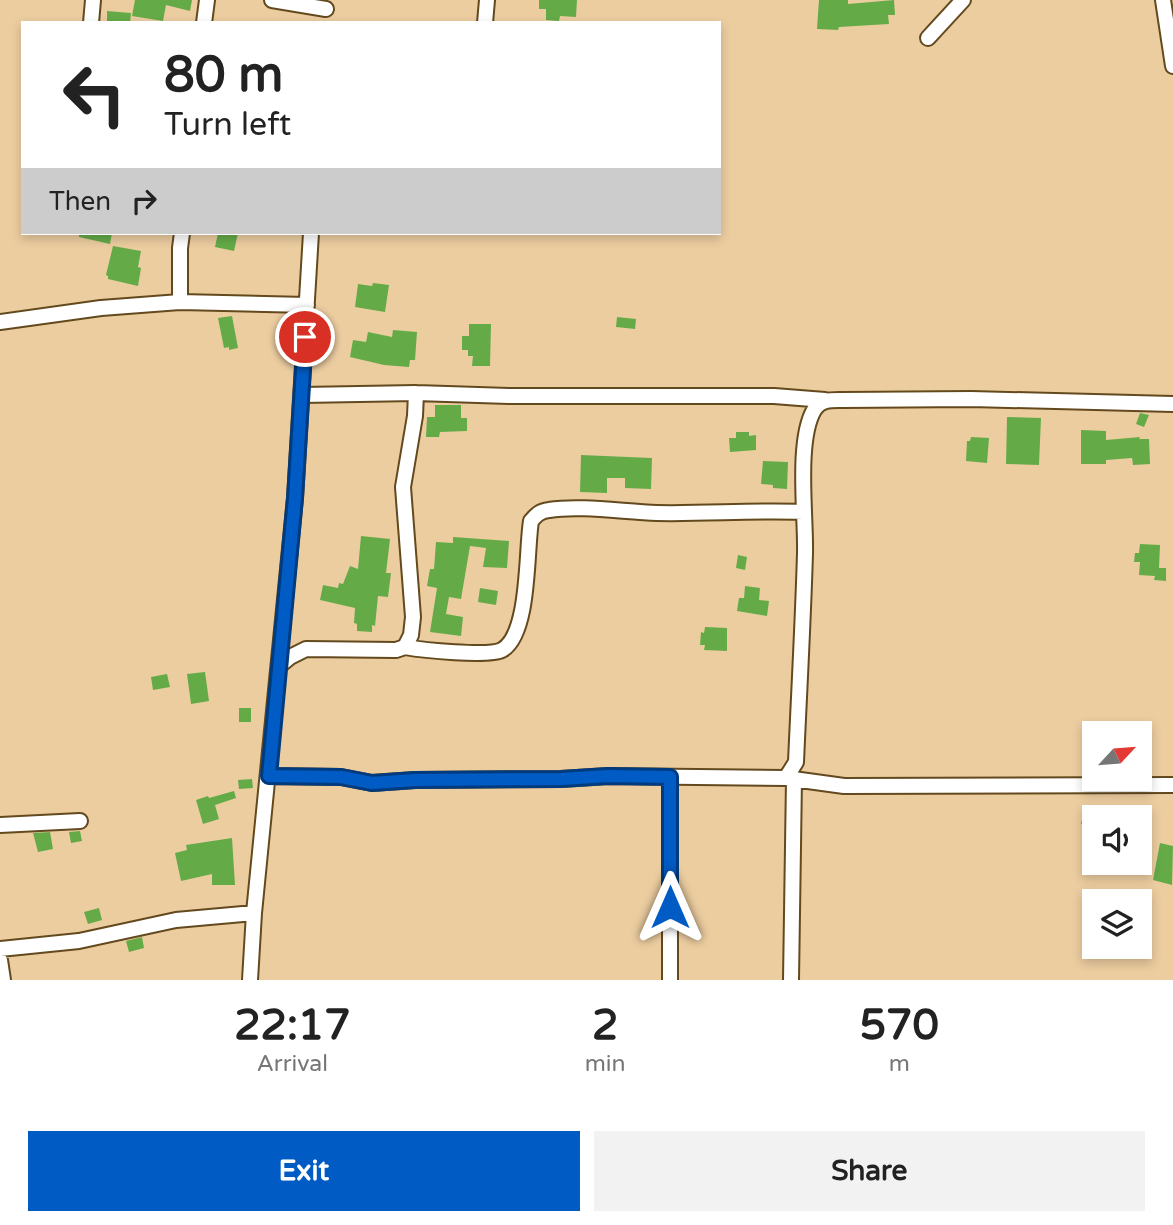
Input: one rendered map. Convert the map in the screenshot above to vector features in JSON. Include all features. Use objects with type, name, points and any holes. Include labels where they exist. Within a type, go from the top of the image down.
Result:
[{"type":"street","points":[[91,21],[93,0]]},
{"type":"street","points":[[204,21],[207,0]]},
{"type":"street","points":[[272,0],[326,11]]},
{"type":"street","points":[[485,21],[487,0]]},
{"type":"street","points":[[928,38],[963,0]]},
{"type":"street","points":[[1163,0],[1173,66]]},
{"type":"street","points":[[180,302],[182,235]]},
{"type":"street","points":[[250,980],[254,913],[295,498],[311,235]]},
{"type":"street","points":[[0,322],[101,308],[180,302],[307,305]]},
{"type":"street","points":[[302,395],[416,393],[509,396],[774,396],[825,400],[958,399],[1173,404]]},
{"type":"street","points":[[404,647],[411,635],[413,617],[403,487],[415,416],[416,393]]},
{"type":"street","points":[[791,980],[790,779],[796,762],[804,563],[805,444],[809,421],[815,407],[825,400]]},
{"type":"street","points":[[279,666],[306,649],[384,650],[404,647],[448,652],[500,651],[510,643],[520,620],[531,521],[537,513],[548,510],[661,513],[765,510],[803,512]]},
{"type":"street","points":[[281,636],[299,652]]},
{"type":"street","points":[[269,776],[341,777],[372,783],[608,776],[790,779],[844,786],[1173,785]]},
{"type":"street","points":[[670,777],[670,980]]},
{"type":"street","points":[[0,825],[80,821]]},
{"type":"street","points":[[0,948],[79,941],[176,920],[254,913]]},
{"type":"street","points":[[0,960],[3,980]]},
{"type":"building","points":[[135,0],[192,0],[190,11],[166,5],[163,21],[132,16]]},
{"type":"building","points":[[539,0],[577,0],[576,17],[560,16],[559,21],[546,20],[546,9],[539,9]]},
{"type":"building","points":[[819,0],[848,0],[848,4],[894,0],[895,15],[888,15],[889,24],[839,27],[838,30],[817,29]]},
{"type":"building","points":[[107,11],[131,13],[130,21],[107,21]]},
{"type":"building","points":[[79,235],[112,235],[110,244]]},
{"type":"building","points":[[218,235],[238,235],[234,251],[215,247]]},
{"type":"building","points":[[113,246],[141,251],[138,286],[108,279],[106,275]]},
{"type":"building","points":[[373,283],[389,285],[385,312],[355,307],[358,284],[372,286]]},
{"type":"building","points":[[232,316],[238,348],[229,350],[229,347],[224,348],[218,318]]},
{"type":"building","points":[[617,317],[636,319],[635,329],[616,327]]},
{"type":"building","points":[[469,324],[491,324],[490,366],[472,366],[473,356],[468,356],[468,350],[462,350],[462,336],[469,336]]},
{"type":"building","points":[[393,330],[417,332],[415,360],[410,360],[409,367],[384,365],[350,357],[353,340],[366,342],[368,332],[392,337]]},
{"type":"building","points":[[435,405],[461,405],[461,418],[467,418],[467,431],[440,432],[439,437],[426,437],[427,417],[435,417]]},
{"type":"building","points":[[1140,413],[1149,415],[1144,427],[1136,424]]},
{"type":"building","points":[[1007,417],[1041,418],[1039,465],[1006,464]]},
{"type":"building","points":[[1081,430],[1106,431],[1106,440],[1140,437],[1139,439],[1149,439],[1150,464],[1133,465],[1132,458],[1106,460],[1106,464],[1081,464]]},
{"type":"building","points":[[736,432],[756,435],[756,450],[730,452],[729,438],[736,438]]},
{"type":"building","points":[[971,437],[989,438],[987,463],[966,461],[967,441],[970,441]]},
{"type":"building","points":[[581,455],[652,458],[651,489],[625,488],[625,478],[607,478],[607,493],[580,492]]},
{"type":"building","points":[[763,461],[788,462],[787,489],[761,484]]},
{"type":"building","points":[[361,536],[390,539],[386,573],[391,573],[388,597],[378,596],[372,632],[357,631],[357,624],[354,623],[355,608],[320,600],[323,585],[338,588],[339,583],[343,584],[350,566],[358,569]]},
{"type":"building","points":[[453,537],[509,541],[507,568],[483,567],[486,548],[470,546],[461,599],[449,597],[446,614],[463,617],[461,636],[430,632],[437,588],[427,586],[430,569],[434,569],[436,542],[453,543]]},
{"type":"building","points":[[1140,544],[1160,545],[1159,568],[1166,568],[1166,581],[1154,580],[1155,576],[1139,575],[1140,562],[1134,562]]},
{"type":"building","points":[[738,555],[747,557],[745,570],[736,568]]},
{"type":"building","points":[[745,586],[760,588],[759,600],[769,601],[767,616],[737,611],[739,598],[744,598]]},
{"type":"building","points":[[480,588],[498,591],[496,605],[478,602]]},
{"type":"building","points":[[705,627],[727,628],[727,651],[704,650],[705,645],[700,645],[701,632],[704,633]]},
{"type":"building","points":[[205,672],[209,701],[191,704],[187,674]]},
{"type":"building","points":[[167,674],[170,687],[153,690],[151,677]]},
{"type":"building","points":[[239,708],[251,708],[251,722],[239,722]]},
{"type":"building","points":[[252,779],[253,788],[239,789],[238,780]]},
{"type":"building","points":[[234,791],[236,798],[215,805],[219,819],[203,824],[196,800]]},
{"type":"building","points":[[80,831],[82,841],[71,843],[69,832]]},
{"type":"building","points":[[50,832],[53,849],[38,852],[33,833]]},
{"type":"building","points":[[232,838],[235,885],[212,885],[212,874],[181,881],[175,853],[187,850],[186,845]]},
{"type":"building","points":[[1160,843],[1173,846],[1172,885],[1153,880]]},
{"type":"building","points":[[99,908],[102,920],[88,924],[84,912]]},
{"type":"building","points":[[142,937],[144,948],[129,952],[126,941]]},
{"type":"route","points":[[305,337],[295,498],[269,776],[341,777],[372,783],[608,776],[670,777],[670,907]]}]
